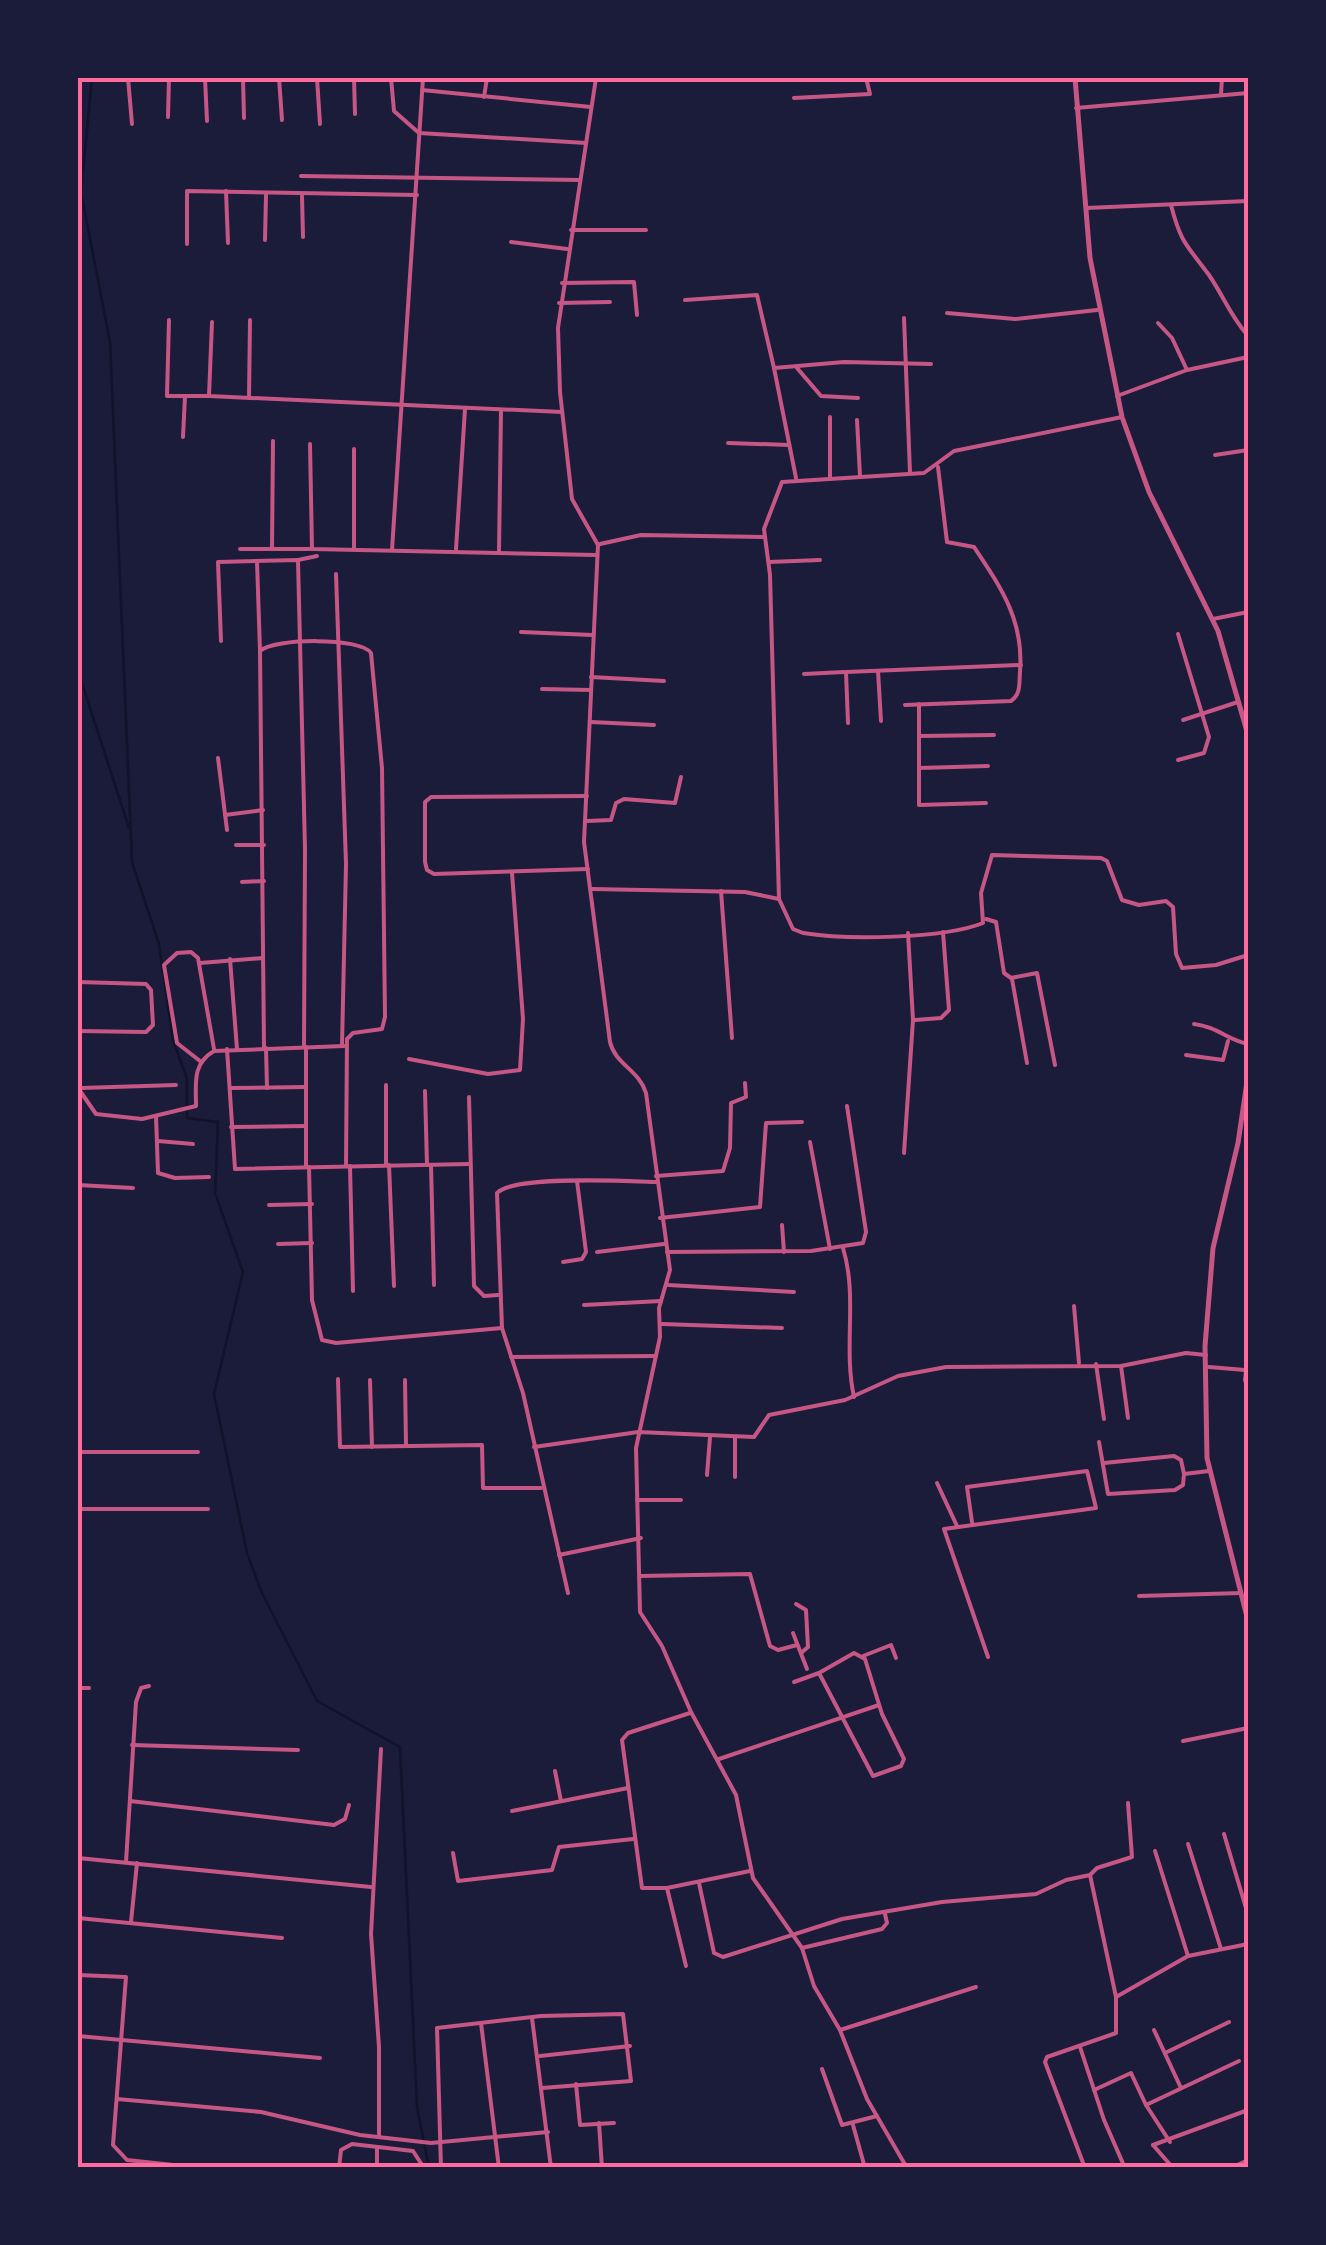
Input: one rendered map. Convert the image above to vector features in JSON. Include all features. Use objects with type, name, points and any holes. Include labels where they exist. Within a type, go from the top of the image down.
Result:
[{"type":"street","points":[[128,78],[132,124]]},
{"type":"street","points":[[168,78],[168,117]]},
{"type":"street","points":[[204,78],[207,121]]},
{"type":"street","points":[[243,78],[244,118]]},
{"type":"street","points":[[279,78],[282,120]]},
{"type":"street","points":[[317,78],[320,124]]},
{"type":"street","points":[[354,78],[355,114]]},
{"type":"street","points":[[391,78],[394,111],[419,133],[587,143]]},
{"type":"street","points":[[392,550],[404,403],[406,288],[417,195],[423,78]]},
{"type":"street","points":[[484,96],[487,78]]},
{"type":"street","points":[[596,78],[559,303],[562,412],[572,499],[598,545],[586,821],[588,869],[612,1052],[643,1083],[666,1252],[668,1285],[661,1301],[662,1324],[638,1432],[640,1612],[670,1662],[691,1712],[736,1795],[750,1871],[802,1948],[814,1986],[840,2030],[877,2116],[907,2168]]},
{"type":"street","points":[[794,98],[870,94],[866,78]]},
{"type":"street","points":[[1074,78],[1098,310],[1122,417],[1149,492],[1213,619],[1238,702],[1246,716],[1248,735]]},
{"type":"street","points":[[1220,94],[1222,78]]},
{"type":"street","points":[[421,90],[591,107]]},
{"type":"street","points":[[1076,108],[1248,93]]},
{"type":"street","points":[[300,176],[580,180]]},
{"type":"street","points":[[187,244],[187,191],[417,195]]},
{"type":"street","points":[[226,191],[228,243]]},
{"type":"street","points":[[265,240],[266,194]]},
{"type":"street","points":[[302,195],[303,237]]},
{"type":"street","points":[[1086,208],[1248,201],[1248,255]]},
{"type":"street","points":[[1170,204],[1185,249],[1208,274],[1232,321],[1248,336]]},
{"type":"street","points":[[570,230],[646,230]]},
{"type":"street","points":[[511,242],[567,249]]},
{"type":"street","points":[[562,283],[634,282],[636,314]]},
{"type":"street","points":[[684,300],[757,295],[796,478]]},
{"type":"street","points":[[559,303],[610,302]]},
{"type":"street","points":[[946,313],[1015,319],[1098,310]]},
{"type":"street","points":[[904,318],[910,473]]},
{"type":"street","points":[[170,320],[167,396],[562,412]]},
{"type":"street","points":[[249,398],[250,320]]},
{"type":"street","points":[[209,396],[212,322]]},
{"type":"street","points":[[1158,323],[1172,338],[1187,370]]},
{"type":"street","points":[[1118,396],[1187,370],[1248,357],[1248,371]]},
{"type":"street","points":[[774,368],[931,364]]},
{"type":"street","points":[[795,365],[820,396],[858,398]]},
{"type":"street","points":[[183,437],[185,396]]},
{"type":"street","points":[[456,551],[464,409]]},
{"type":"street","points":[[499,551],[501,411]]},
{"type":"street","points":[[830,417],[830,477]]},
{"type":"street","points":[[986,918],[978,926],[943,932],[866,937],[798,932],[779,898],[769,562],[764,537],[780,486],[796,478],[924,473],[954,451],[1122,417]]},
{"type":"street","points":[[857,420],[860,476]]},
{"type":"street","points":[[272,549],[274,441]]},
{"type":"street","points":[[728,443],[789,445]]},
{"type":"street","points":[[310,444],[312,549]]},
{"type":"street","points":[[354,449],[354,548]]},
{"type":"street","points":[[1215,455],[1248,450]]},
{"type":"street","points":[[905,705],[1014,700],[1021,665],[1022,638],[1014,614],[974,547],[947,542],[938,465]]},
{"type":"street","points":[[598,545],[627,535],[764,537]]},
{"type":"street","points":[[240,549],[596,555]]},
{"type":"street","points":[[221,641],[218,562],[317,556]]},
{"type":"street","points":[[298,560],[306,1126],[312,1204],[312,1300],[318,1331],[326,1342],[502,1328]]},
{"type":"street","points":[[769,562],[820,560]]},
{"type":"street","points":[[257,561],[267,1088]]},
{"type":"street","points":[[336,574],[346,864],[344,1046],[353,1291]]},
{"type":"street","points":[[1213,619],[1248,612]]},
{"type":"street","points":[[521,632],[592,635]]},
{"type":"street","points":[[1178,634],[1206,713],[1207,748],[1178,760]]},
{"type":"street","points":[[260,651],[272,643],[298,642],[367,646],[372,653],[384,832],[384,1024],[376,1031],[353,1033],[344,1046]]},
{"type":"street","points":[[804,674],[1021,665]]},
{"type":"street","points":[[878,671],[881,721]]},
{"type":"street","points":[[846,672],[848,723]]},
{"type":"street","points":[[591,678],[664,681]]},
{"type":"street","points":[[542,690],[591,690]]},
{"type":"street","points":[[1182,720],[1238,702]]},
{"type":"street","points":[[920,704],[920,805],[986,803]]},
{"type":"street","points":[[591,722],[654,725]]},
{"type":"street","points":[[920,736],[994,735]]},
{"type":"street","points":[[218,758],[227,830]]},
{"type":"street","points":[[919,768],[988,766]]},
{"type":"street","points":[[586,821],[611,820],[616,803],[624,799],[675,804],[681,777]]},
{"type":"street","points":[[587,796],[427,799],[427,870],[512,873],[588,869]]},
{"type":"street","points":[[225,815],[263,810]]},
{"type":"street","points":[[236,845],[264,845]]},
{"type":"street","points":[[986,918],[981,893],[992,855],[1102,858],[1108,861],[1122,900],[1139,905],[1166,901],[1172,907],[1176,954],[1182,968],[1216,965],[1248,955]]},
{"type":"street","points":[[410,1059],[488,1074],[520,1070],[523,1020],[512,873]]},
{"type":"street","points":[[242,882],[264,882]]},
{"type":"street","points":[[592,890],[722,891],[779,898]]},
{"type":"street","points":[[722,891],[732,1038]]},
{"type":"street","points":[[986,918],[996,922],[1002,967],[1011,978],[1027,1063]]},
{"type":"street","points":[[913,1020],[941,1018],[948,1010],[943,932]]},
{"type":"street","points":[[904,1154],[913,1020],[908,933]]},
{"type":"street","points":[[200,1061],[177,1043],[164,965],[168,957],[184,951],[194,954],[200,963],[214,1051]]},
{"type":"street","points":[[200,963],[263,958]]},
{"type":"street","points":[[230,959],[238,1049]]},
{"type":"street","points":[[1011,978],[1037,973],[1056,1064]]},
{"type":"street","points":[[78,982],[146,984],[151,990],[153,1025],[146,1032],[78,1032]]},
{"type":"street","points":[[1194,1024],[1216,1028],[1228,1041],[1248,1044]]},
{"type":"street","points":[[1186,1055],[1223,1060],[1228,1041]]},
{"type":"street","points":[[176,1085],[79,1088],[88,1106],[101,1116],[156,1116],[196,1106],[200,1061],[214,1051],[344,1046]]},
{"type":"street","points":[[227,1050],[235,1170],[469,1164]]},
{"type":"street","points":[[1248,1075],[1238,1142],[1212,1248],[1206,1356],[1209,1471],[1248,1622]]},
{"type":"street","points":[[568,1593],[502,1328],[495,1206],[500,1189],[536,1180],[656,1179],[723,1171],[730,1148],[732,1103],[746,1097],[745,1083]]},
{"type":"street","points":[[386,1085],[394,1286]]},
{"type":"street","points":[[230,1088],[306,1087]]},
{"type":"street","points":[[425,1091],[434,1285]]},
{"type":"street","points":[[468,1096],[474,1286],[484,1296],[498,1295]]},
{"type":"street","points":[[666,1252],[784,1252],[863,1244],[866,1232],[847,1106]]},
{"type":"street","points":[[156,1116],[158,1173],[175,1178],[210,1177]]},
{"type":"street","points":[[660,1218],[760,1207],[766,1123],[802,1122]]},
{"type":"street","points":[[232,1127],[306,1126]]},
{"type":"street","points":[[156,1142],[193,1144]]},
{"type":"street","points":[[810,1142],[830,1249]]},
{"type":"street","points":[[562,1262],[582,1259],[586,1252],[577,1181]]},
{"type":"street","points":[[78,1185],[133,1188]]},
{"type":"street","points":[[269,1205],[312,1204]]},
{"type":"street","points":[[782,1225],[784,1252]]},
{"type":"street","points":[[278,1244],[312,1243]]},
{"type":"street","points":[[597,1252],[664,1244]]},
{"type":"street","points":[[843,1248],[850,1297],[847,1360],[854,1397]]},
{"type":"street","points":[[668,1285],[794,1292]]},
{"type":"street","points":[[584,1304],[661,1301]]},
{"type":"street","points":[[1074,1306],[1078,1363]]},
{"type":"street","points":[[662,1324],[782,1328]]},
{"type":"street","points":[[534,1447],[638,1432],[710,1437],[756,1435],[768,1415],[854,1397],[914,1372],[974,1364],[1096,1362],[1121,1366],[1186,1353],[1206,1356]]},
{"type":"street","points":[[1248,1354],[1248,1388]]},
{"type":"street","points":[[510,1357],[656,1356]]},
{"type":"street","points":[[1096,1362],[1104,1418]]},
{"type":"street","points":[[1121,1366],[1128,1418]]},
{"type":"street","points":[[1209,1367],[1246,1370]]},
{"type":"street","points":[[338,1379],[340,1447],[482,1445],[482,1488],[541,1488]]},
{"type":"street","points":[[370,1380],[372,1446]]},
{"type":"street","points":[[404,1380],[406,1446]]},
{"type":"street","points":[[706,1474],[710,1437]]},
{"type":"street","points":[[734,1477],[735,1437]]},
{"type":"street","points":[[1099,1442],[1108,1494]]},
{"type":"street","points":[[78,1452],[198,1452]]},
{"type":"street","points":[[1094,1496],[1176,1490],[1183,1484],[1181,1460],[1174,1456],[1104,1463]]},
{"type":"street","points":[[972,1522],[967,1486],[1087,1471],[1096,1508],[972,1522],[944,1529],[988,1657]]},
{"type":"street","points":[[1184,1474],[1209,1471]]},
{"type":"street","points":[[937,1482],[957,1526]]},
{"type":"street","points":[[637,1500],[680,1500]]},
{"type":"street","points":[[78,1509],[208,1509]]},
{"type":"street","points":[[559,1555],[640,1538]]},
{"type":"street","points":[[640,1576],[748,1574],[770,1646],[778,1650],[798,1646]]},
{"type":"street","points":[[1140,1596],[1241,1593]]},
{"type":"street","points":[[796,1604],[806,1610],[811,1632],[808,1647],[800,1652]]},
{"type":"street","points":[[793,1633],[807,1669]]},
{"type":"street","points":[[794,1682],[819,1673],[847,1655],[863,1656],[890,1645],[896,1658]]},
{"type":"street","points":[[819,1673],[873,1776],[884,1775],[901,1766],[904,1759],[879,1705],[863,1656]]},
{"type":"street","points":[[126,1862],[138,1692],[148,1686]]},
{"type":"street","points":[[78,1688],[89,1688]]},
{"type":"street","points":[[719,1759],[879,1705]]},
{"type":"street","points":[[691,1712],[623,1736],[634,1840],[644,1889],[750,1871]]},
{"type":"street","points":[[1183,1740],[1248,1728]]},
{"type":"street","points":[[132,1745],[298,1750]]},
{"type":"street","points":[[379,2137],[372,1887],[381,1749]]},
{"type":"street","points":[[556,1770],[562,1801]]},
{"type":"street","points":[[512,1812],[628,1788]]},
{"type":"street","points":[[130,1800],[334,1825],[345,1819],[348,1806]]},
{"type":"street","points":[[699,1882],[714,1953],[719,1958],[828,1922],[884,1911],[1036,1894],[1066,1880],[1090,1875],[1097,1868],[1132,1857],[1128,1803]]},
{"type":"street","points":[[1224,1834],[1248,1915]]},
{"type":"street","points":[[453,1854],[458,1881],[478,1880],[552,1870],[559,1847],[634,1840]]},
{"type":"street","points":[[1188,1844],[1221,1949]]},
{"type":"street","points":[[1155,1852],[1188,1956]]},
{"type":"street","points":[[78,1858],[372,1887]]},
{"type":"street","points":[[131,1922],[137,1864]]},
{"type":"street","points":[[1086,2168],[1045,2062],[1047,2057],[1116,2033],[1116,1997],[1090,1875]]},
{"type":"street","points":[[667,1888],[686,1966]]},
{"type":"street","points":[[802,1948],[882,1929],[888,1923],[884,1911]]},
{"type":"street","points":[[78,1918],[282,1938]]},
{"type":"street","points":[[1116,1997],[1188,1956],[1248,1944]]},
{"type":"street","points":[[78,1975],[126,1977],[113,2146],[118,2154],[127,2160],[200,2168]]},
{"type":"street","points":[[840,2030],[976,1987]]},
{"type":"street","points":[[441,2168],[434,2033],[440,2027],[620,2013],[630,2046],[631,2081],[542,2088]]},
{"type":"street","points":[[532,2017],[551,2168]]},
{"type":"street","points":[[481,2022],[500,2168]]},
{"type":"street","points":[[1164,2053],[1229,2022]]},
{"type":"street","points":[[1154,2030],[1181,2088]]},
{"type":"street","points":[[78,2036],[320,2058]]},
{"type":"street","points":[[538,2056],[630,2046]]},
{"type":"street","points":[[1080,2047],[1125,2168]]},
{"type":"street","points":[[1146,2104],[1240,2061]]},
{"type":"street","points":[[822,2069],[842,2125],[877,2116]]},
{"type":"street","points":[[1094,2090],[1131,2073],[1170,2142]]},
{"type":"street","points":[[576,2084],[580,2125],[614,2122]]},
{"type":"street","points":[[117,2099],[286,2116],[379,2137],[431,2143],[548,2132]]},
{"type":"street","points":[[1173,2168],[1154,2145],[1248,2111]]},
{"type":"street","points":[[599,2124],[602,2168]]},
{"type":"street","points":[[852,2125],[865,2168]]},
{"type":"street","points":[[339,2168],[343,2146],[413,2152],[424,2168]]},
{"type":"street","points":[[377,2147],[377,2168]]},
{"type":"street","points":[[1231,2168],[1248,2160]]},
{"type":"waterway","points":[[92,78],[81,192],[110,342],[132,862],[159,944],[173,1040],[187,1079],[187,1118],[218,1122],[215,1193],[243,1272],[214,1394],[247,1553],[262,1593],[317,1701],[400,1747],[417,2107],[429,2168]]},
{"type":"waterway","points":[[78,671],[129,828]]}]
